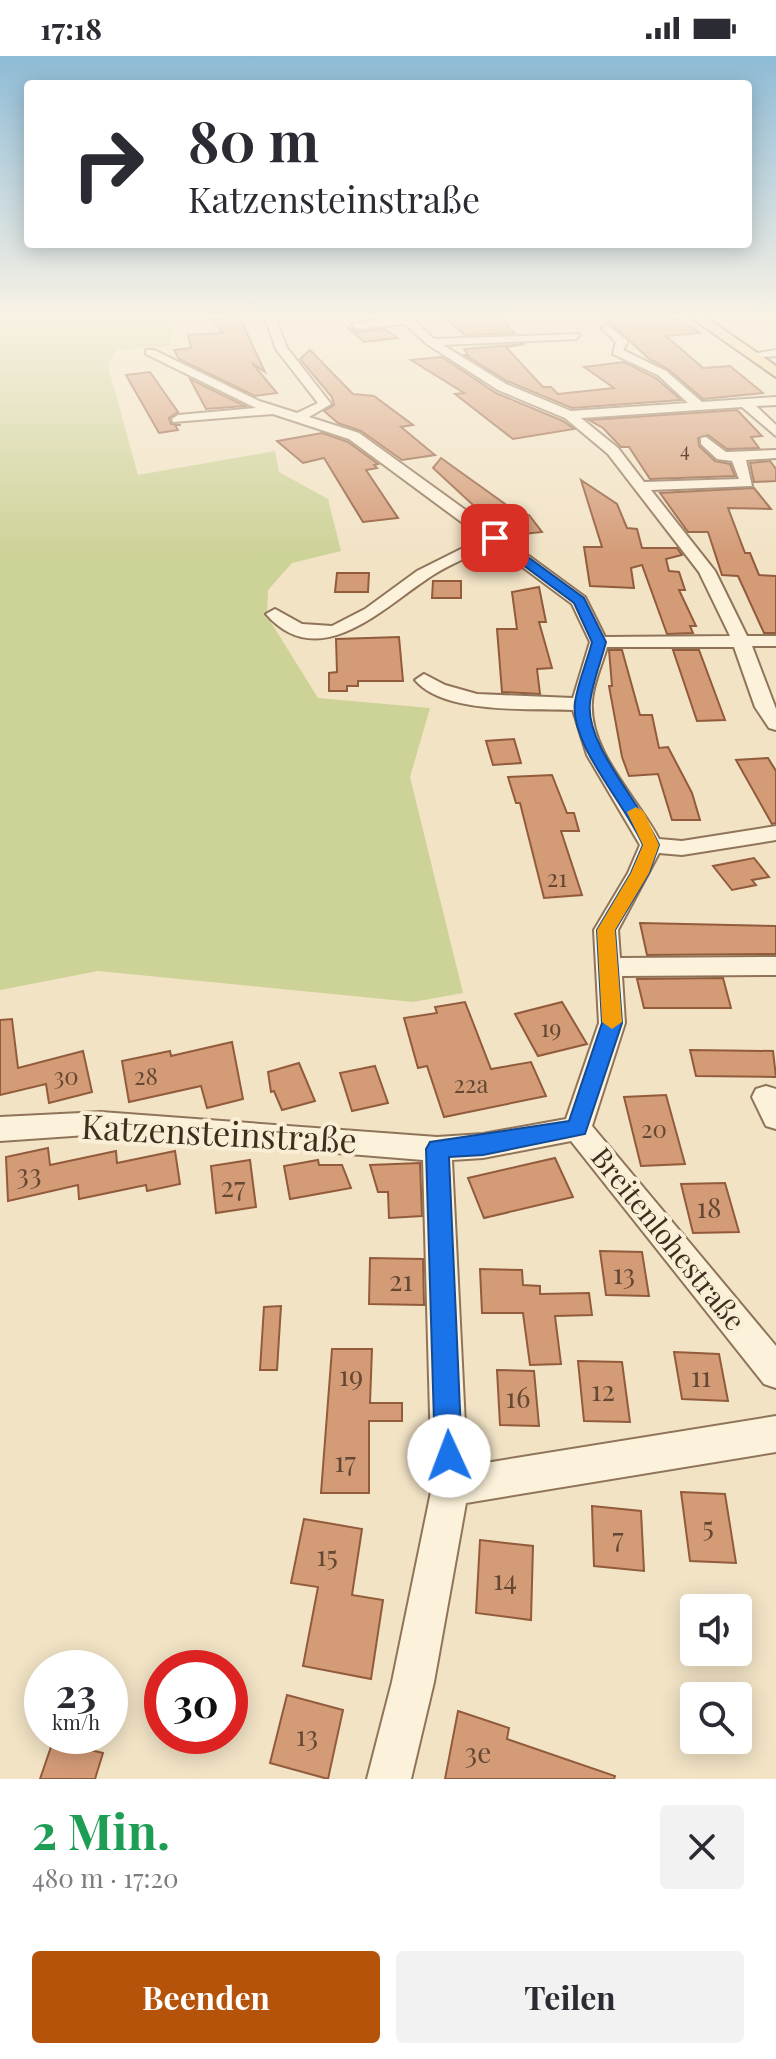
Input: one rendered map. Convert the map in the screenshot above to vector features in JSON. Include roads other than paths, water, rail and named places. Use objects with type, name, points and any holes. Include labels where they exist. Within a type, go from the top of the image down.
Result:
[{"type":"street","points":[[236,394],[255,404],[354,436],[579,601],[599,642],[582,704],[587,741],[639,817],[651,845],[682,848],[776,833]]},
{"type":"street","points":[[300,417],[325,404],[317,394]]},
{"type":"street","points":[[520,394],[569,415],[613,451],[643,486],[707,571],[741,641],[765,707],[776,724]]},
{"type":"street","points":[[686,394],[699,406]]},
{"type":"street","points":[[569,415],[776,401]]},
{"type":"street","points":[[746,404],[776,432]]},
{"type":"street","points":[[178,419],[275,410]]},
{"type":"street","points":[[706,441],[722,456],[776,454]]},
{"type":"street","points":[[643,486],[747,483],[738,457]]},
{"type":"street","points":[[275,614],[303,632],[340,631],[356,624],[426,572],[495,538]]},
{"type":"street","points":[[599,642],[776,641]]},
{"type":"street","points":[[424,680],[434,689],[456,697],[582,704]]},
{"type":"street","name":"Breitenlohestraße","points":[[651,845],[640,873],[606,930],[612,1023],[577,1128],[776,1372]]},
{"type":"street","points":[[606,967],[776,966]]},
{"type":"street","name":"Katzensteinstraße","points":[[0,1129],[101,1123],[437,1149],[483,1146],[577,1128]]},
{"type":"street","points":[[389,1779],[413,1682],[450,1487],[437,1149]]},
{"type":"street","points":[[450,1487],[776,1434]]}]
